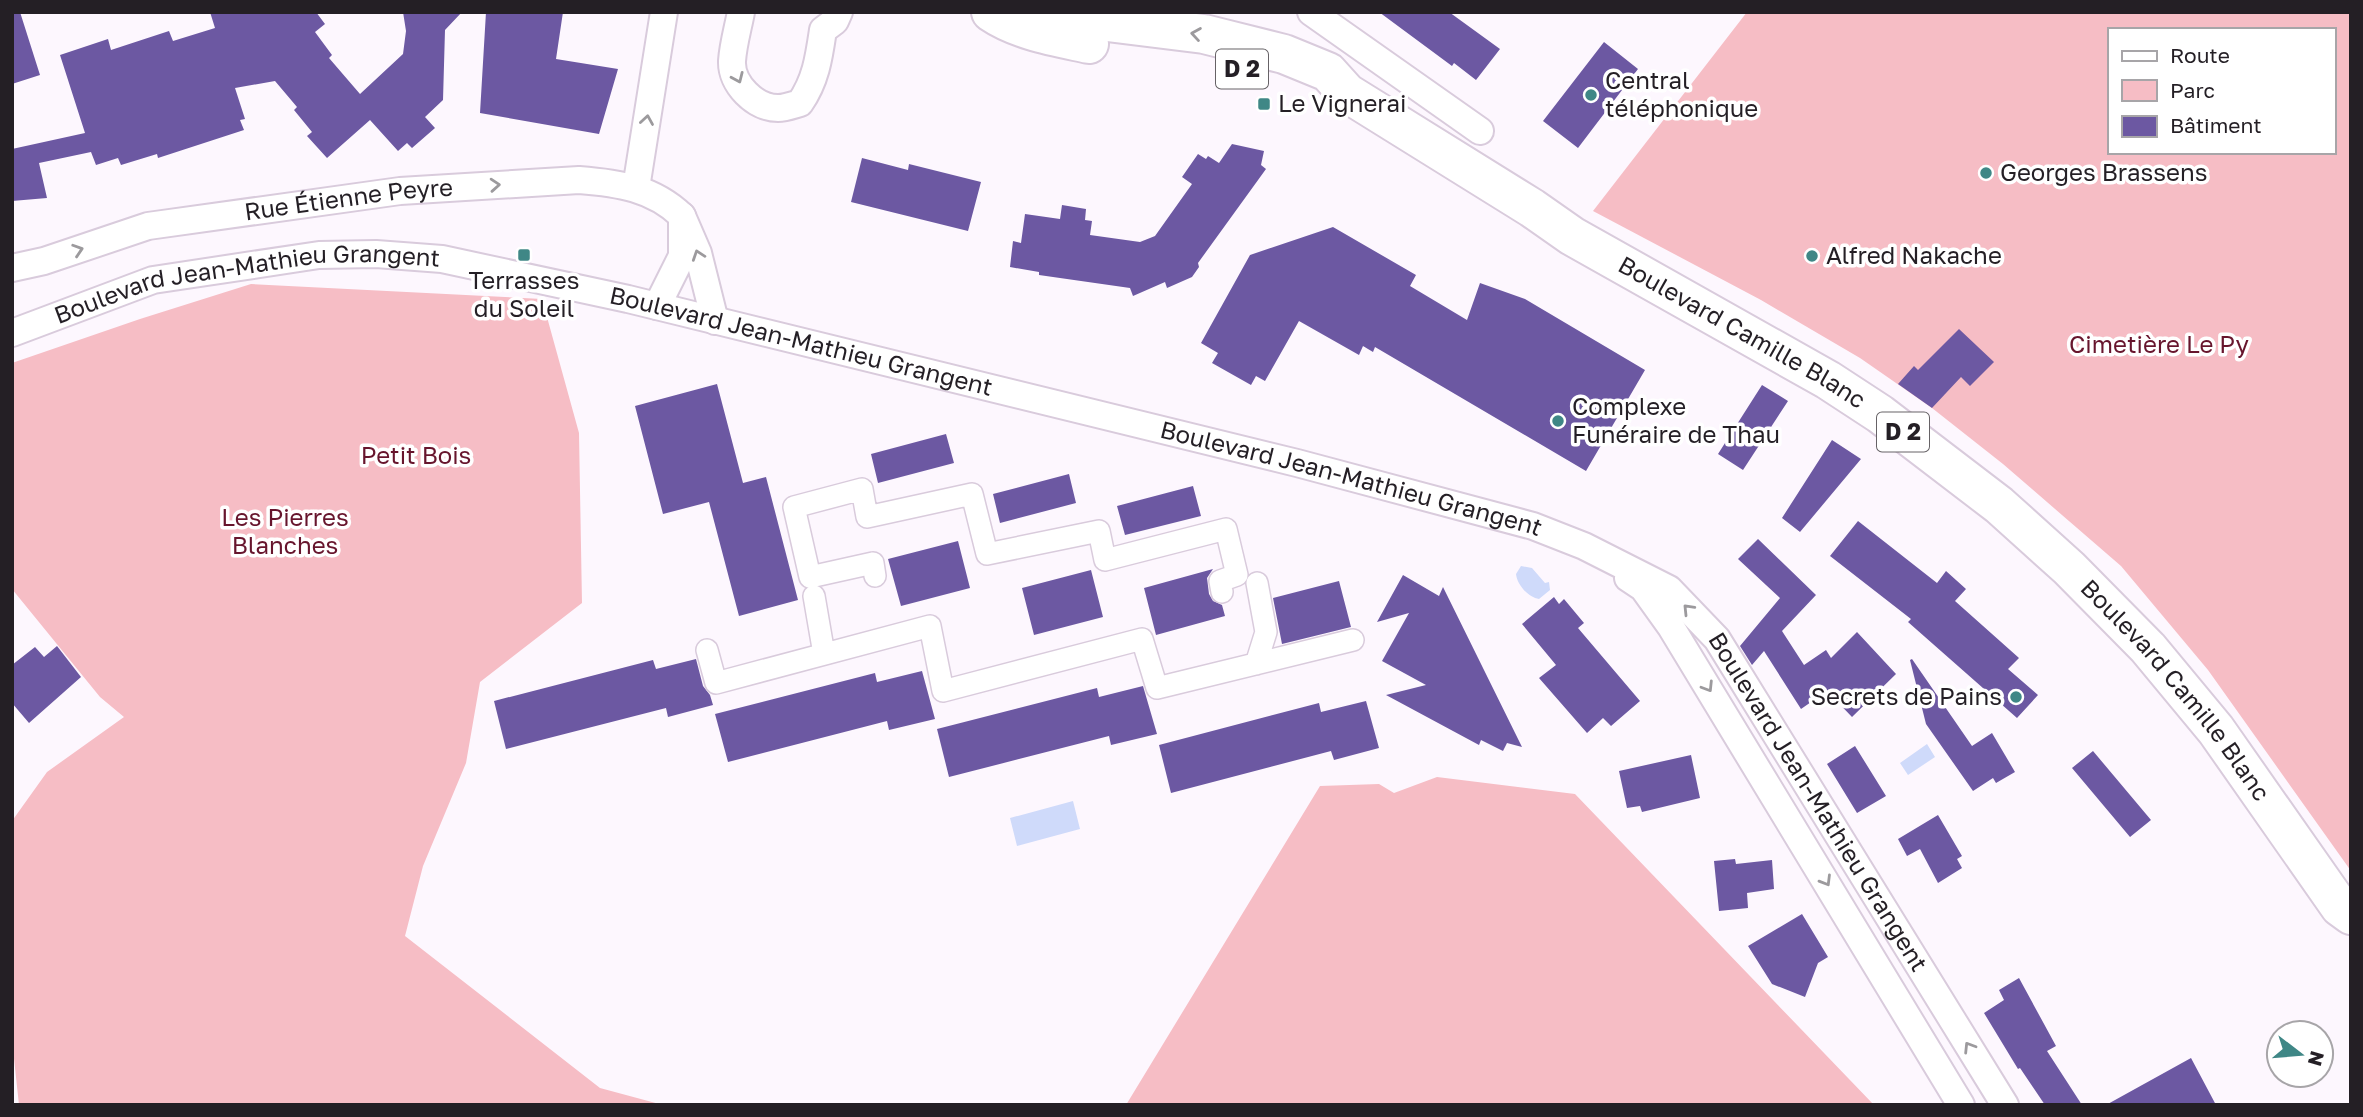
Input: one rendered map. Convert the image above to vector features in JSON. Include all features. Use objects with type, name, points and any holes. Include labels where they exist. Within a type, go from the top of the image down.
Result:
[{"type":"main road","name":"Boulevard Camille Blanc","points":[[991,12],[1001,19],[1047,35],[1093,45],[1199,60],[1280,78],[1321,94],[1348,93]]},
{"type":"main road","name":"Boulevard Camille Blanc","points":[[1056,12],[1091,20],[1204,34],[1284,54],[1328,72],[1348,93],[1572,236],[1828,380],[1880,414],[1999,505],[2069,568],[2148,648],[2216,730],[2345,911],[2345,937],[2351,945]]},
{"type":"street","points":[[636,188],[664,12]]},
{"type":"street","points":[[741,12],[732,62],[740,88],[761,103],[777,108],[800,103],[810,89],[817,69],[825,18]]},
{"type":"street","points":[[1311,12],[1480,131]]},
{"type":"street","name":"Rue Étienne Peyre","points":[[12,268],[44,261],[148,226],[386,193],[579,180],[636,188],[673,207],[682,216]]},
{"type":"street","points":[[657,306],[682,256],[682,216]]},
{"type":"street","points":[[682,216],[698,253],[715,321]]},
{"type":"street","name":"Boulevard Jean-Mathieu Grangent","points":[[12,333],[153,280],[319,255],[376,254],[442,259],[657,306],[1297,463],[1533,526],[1584,546],[1669,589],[1717,639],[2005,1105]]},
{"type":"street","points":[[875,576],[873,564],[810,577],[794,507],[862,489],[867,517],[972,494],[987,554],[1099,531],[1105,560],[1226,530],[1237,576],[1220,581],[1222,592]]},
{"type":"street","name":"Boulevard Jean-Mathieu Grangent","points":[[1584,546],[1643,588],[1671,627],[1961,1105]]},
{"type":"street","points":[[1256,664],[1266,632],[1257,583]]},
{"type":"street","points":[[814,596],[824,654]]},
{"type":"street","points":[[708,650],[716,683],[930,626],[943,691],[1142,639],[1157,688],[1353,640]]},
{"type":"green space","name":"Cimetière Le Py","points":[[1747,12],[2351,12],[2351,871],[2208,670],[2121,566],[2003,464],[1932,408],[1860,358],[1761,300],[1593,211]]},
{"type":"green space","name":"Les Pierres Blanches","points":[[251,284],[542,299],[579,433],[582,603],[480,682],[466,763],[423,866],[405,936],[600,1088],[663,1105],[19,1105],[12,1040],[12,821],[47,772],[124,717],[100,697],[12,589],[12,363]]},
{"type":"green space","points":[[1437,777],[1575,794],[1874,1105],[1126,1105],[1320,786],[1379,784],[1394,793]]},
{"type":"water","points":[[1521,566],[1532,568],[1545,583],[1549,582],[1550,590],[1539,599],[1528,594],[1516,574]]},
{"type":"water","points":[[1927,744],[1935,757],[1908,775],[1900,763]]},
{"type":"water","points":[[1073,801],[1080,829],[1017,846],[1010,818]]},
{"type":"building","points":[[12,12],[20,12],[40,75],[12,84]]},
{"type":"building","points":[[210,12],[316,12],[325,24],[315,32],[332,55],[329,58],[360,94],[403,54],[406,31],[403,12],[462,12],[445,30],[443,100],[425,117],[435,128],[412,148],[407,143],[398,151],[370,120],[327,158],[307,136],[312,132],[294,110],[297,107],[275,81],[235,88],[245,119],[240,120],[244,130],[158,158],[157,154],[121,165],[118,158],[96,165],[91,152],[39,163],[47,198],[12,201],[12,149],[85,133],[60,55],[108,39],[111,50],[169,31],[173,41],[215,28]]},
{"type":"building","points":[[486,12],[563,12],[556,59],[618,69],[599,134],[480,113]]},
{"type":"building","points":[[1379,12],[1449,12],[1500,49],[1476,80],[1454,63],[1452,66]]},
{"type":"building","name":"Central téléphonique","points":[[1604,42],[1638,69],[1578,148],[1543,121]]},
{"type":"building","points":[[1232,144],[1264,151],[1261,165],[1266,169],[1198,263],[1199,267],[1192,277],[1167,288],[1165,282],[1133,296],[1130,288],[1039,275],[1039,272],[1010,267],[1013,241],[1021,243],[1025,214],[1060,219],[1062,205],[1086,209],[1085,220],[1092,221],[1090,235],[1140,242],[1155,236],[1192,184],[1182,177],[1198,154],[1206,159],[1208,156],[1219,163]]},
{"type":"building","points":[[862,158],[908,170],[909,164],[981,182],[968,231],[851,202]]},
{"type":"building","points":[[1333,227],[1416,275],[1410,286],[1467,320],[1480,283],[1525,299],[1645,370],[1586,471],[1375,347],[1373,352],[1363,346],[1359,355],[1299,321],[1265,381],[1256,376],[1251,385],[1212,363],[1218,353],[1201,343],[1250,255]]},
{"type":"building","points":[[1959,329],[1994,362],[1970,386],[1961,377],[1932,408],[1898,384],[1914,366],[1918,370]]},
{"type":"building","points":[[717,384],[743,483],[766,477],[798,600],[739,616],[709,502],[663,514],[635,406]]},
{"type":"building","points":[[1762,385],[1788,401],[1743,470],[1718,454]]},
{"type":"building","points":[[946,434],[954,463],[878,483],[871,454]]},
{"type":"building","points":[[1832,440],[1861,459],[1800,532],[1782,518]]},
{"type":"building","points":[[1069,474],[1076,503],[1000,523],[993,494]]},
{"type":"building","points":[[1193,486],[1201,516],[1125,535],[1117,506]]},
{"type":"building","points":[[1858,521],[1937,583],[1946,571],[1966,589],[1955,601],[2019,658],[2008,669],[2038,695],[2017,718],[1908,622],[1911,619],[1830,556]]},
{"type":"building","points":[[1758,539],[1816,595],[1782,631],[1804,665],[1826,650],[1831,658],[1857,632],[1896,674],[1852,717],[1827,691],[1801,709],[1764,651],[1752,665],[1740,646],[1780,598],[1738,559]]},
{"type":"building","points":[[958,541],[970,588],[901,606],[888,559]]},
{"type":"building","points":[[1213,569],[1207,578],[1209,594],[1213,601],[1222,605],[1225,616],[1156,635],[1144,588]]},
{"type":"building","points":[[1091,570],[1103,617],[1034,635],[1022,588]]},
{"type":"building","points":[[1403,575],[1439,596],[1443,587],[1522,747],[1507,743],[1503,751],[1481,740],[1479,745],[1386,695],[1426,685],[1382,661],[1409,613],[1377,622]]},
{"type":"building","points":[[1339,581],[1351,627],[1282,644],[1273,598]]},
{"type":"building","points":[[1554,597],[1559,604],[1564,599],[1584,623],[1578,628],[1640,701],[1611,726],[1603,718],[1587,733],[1539,678],[1556,665],[1522,624]]},
{"type":"building","points":[[57,646],[81,677],[29,723],[12,703],[12,665],[35,647],[44,657]]},
{"type":"building","points":[[696,659],[703,686],[713,705],[668,717],[666,708],[506,749],[494,701],[653,660],[656,669]]},
{"type":"building","points":[[1912,659],[1972,746],[1992,733],[2015,772],[1996,783],[1993,778],[1973,791],[1926,724],[1910,660]]},
{"type":"building","points":[[922,671],[935,719],[889,730],[887,721],[728,762],[715,714],[875,673],[877,682]]},
{"type":"building","points":[[1143,686],[1157,734],[1111,745],[1109,736],[949,777],[937,729],[1097,688],[1099,697]]},
{"type":"building","points":[[1366,701],[1379,748],[1334,760],[1331,751],[1171,793],[1159,745],[1319,703],[1321,712]]},
{"type":"building","points":[[1855,746],[1886,796],[1857,813],[1827,764]]},
{"type":"building","points":[[2093,751],[2151,820],[2130,837],[2072,768]]},
{"type":"building","points":[[1691,755],[1700,798],[1642,812],[1640,806],[1627,808],[1619,771]]},
{"type":"building","points":[[1938,815],[1962,856],[1957,859],[1962,868],[1938,883],[1920,849],[1907,856],[1898,839]]},
{"type":"building","points":[[1735,859],[1736,864],[1772,860],[1774,889],[1747,893],[1748,908],[1719,911],[1714,861]]},
{"type":"building","points":[[1802,914],[1828,957],[1818,963],[1805,997],[1772,984],[1748,946]]},
{"type":"building","points":[[2019,978],[2056,1046],[2047,1051],[2082,1105],[2045,1105],[2020,1068],[2018,1069],[1984,1013],[2004,1000],[1999,990]]},
{"type":"building","points":[[2191,1058],[2216,1105],[2106,1105]]},
{"type":"place","name":"Central téléphonique","points":[[1591,95]]},
{"type":"place","name":"Le Vignerai","points":[[1264,104]]},
{"type":"place","name":"Georges Brassens","points":[[1986,173]]},
{"type":"place","name":"Terrasses du Soleil","points":[[524,255]]},
{"type":"place","name":"Alfred Nakache","points":[[1812,256]]},
{"type":"place","name":"Complexe Funéraire de Thau","points":[[1558,421]]},
{"type":"place","name":"Secrets de Pains","points":[[2016,697]]},
{"type":"park label","name":"Petit Bois","points":[[416,456]]}]
